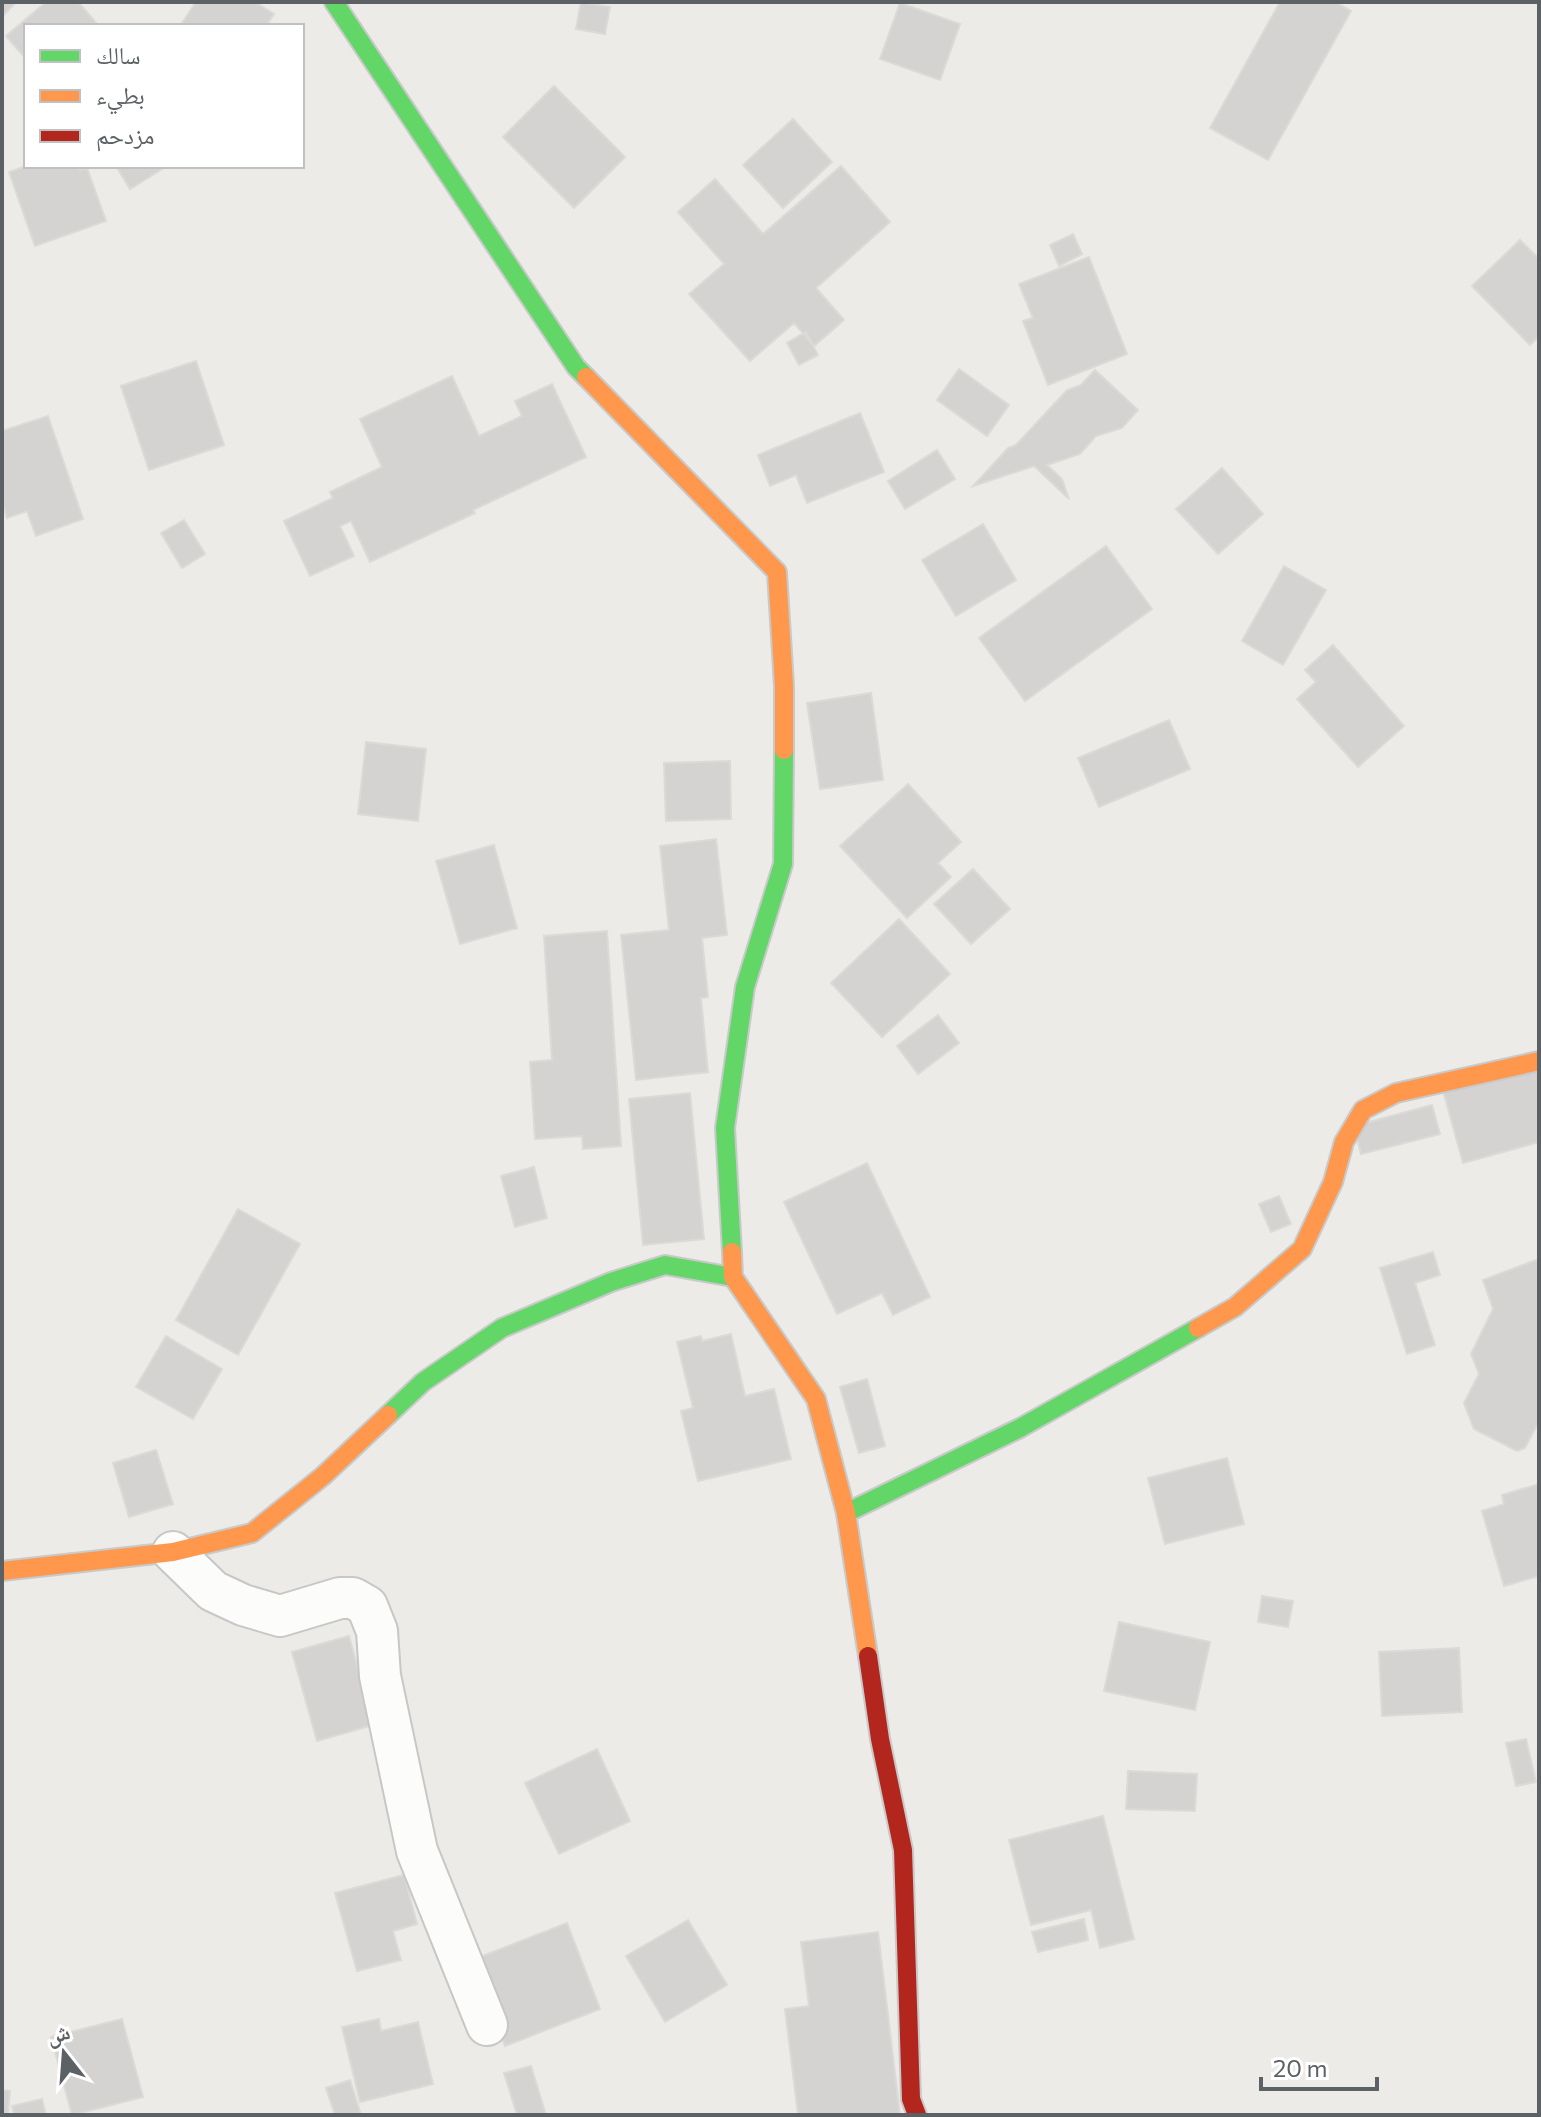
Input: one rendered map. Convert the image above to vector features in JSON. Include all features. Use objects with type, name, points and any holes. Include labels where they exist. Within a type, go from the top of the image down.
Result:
[{"type":"street","points":[[334,2],[576,367],[777,572],[784,686],[783,864],[745,987],[725,1128],[733,1277],[816,1399],[846,1513],[880,1739],[903,1850],[911,2099],[917,2115]]},
{"type":"street","points":[[846,1513],[1020,1428],[1235,1307],[1302,1249],[1333,1182],[1344,1142],[1363,1110],[1396,1093],[1539,1061]]},
{"type":"street","points":[[2,1571],[173,1552],[252,1533],[323,1476],[423,1382],[502,1328],[611,1282],[665,1265],[733,1277]]},
{"type":"street","points":[[173,1552],[213,1591],[243,1605],[280,1616],[340,1598],[353,1598],[367,1606],[377,1631],[380,1676],[417,1851],[487,2025]]},
{"type":"building","points":[[2,2],[16,2],[2,17]]},
{"type":"building","points":[[46,2],[78,2],[97,24],[24,24],[24,57],[6,36]]},
{"type":"building","points":[[196,2],[255,2],[274,14],[267,24],[181,24]]},
{"type":"building","points":[[581,2],[610,7],[605,34],[576,29]]},
{"type":"building","points":[[1280,2],[1335,2],[1351,11],[1268,160],[1210,128]]},
{"type":"building","points":[[900,3],[960,24],[940,80],[880,59]]},
{"type":"building","points":[[554,86],[625,157],[574,208],[503,137]]},
{"type":"building","points":[[793,119],[832,162],[783,208],[743,165]]},
{"type":"building","points":[[841,166],[890,222],[816,288],[844,320],[814,346],[794,323],[750,361],[689,294],[724,264],[678,212],[715,179],[763,234]]},
{"type":"building","points":[[24,167],[87,168],[106,221],[35,246],[9,172]]},
{"type":"building","points":[[117,168],[164,168],[130,189]]},
{"type":"building","points":[[1073,234],[1082,254],[1059,266],[1050,245]]},
{"type":"building","points":[[1520,240],[1539,259],[1539,336],[1530,345],[1472,286]]},
{"type":"building","points":[[1089,257],[1127,354],[1048,385],[1023,321],[1033,318],[1019,284]]},
{"type":"building","points":[[806,332],[818,355],[799,365],[787,343]]},
{"type":"building","points":[[196,361],[224,445],[149,470],[121,386]]},
{"type":"building","points":[[959,369],[1009,405],[987,436],[937,400]]},
{"type":"building","points":[[1095,370],[1138,410],[1122,428],[1096,436],[1080,454],[1047,465],[1062,479],[1069,499],[1034,466],[973,486],[1067,390],[1081,385]]},
{"type":"building","points":[[452,376],[479,436],[522,416],[515,401],[552,384],[586,457],[370,562],[351,521],[340,526],[354,556],[310,576],[284,521],[333,498],[330,492],[382,467],[360,419]]},
{"type":"building","points":[[860,413],[884,472],[807,503],[796,475],[770,486],[758,455]]},
{"type":"building","points":[[48,416],[83,519],[36,536],[27,511],[7,518],[2,502],[2,431]]},
{"type":"building","points":[[937,450],[955,479],[905,509],[888,481]]},
{"type":"building","points":[[1222,468],[1263,514],[1218,554],[1176,509]]},
{"type":"building","points":[[184,520],[205,554],[182,568],[161,533]]},
{"type":"building","points":[[983,524],[1016,580],[956,616],[922,560]]},
{"type":"building","points":[[1106,546],[1152,609],[1025,701],[979,638]]},
{"type":"building","points":[[1284,566],[1326,590],[1283,665],[1242,641]]},
{"type":"building","points":[[1333,645],[1404,726],[1358,767],[1297,699],[1316,682],[1305,670]]},
{"type":"building","points":[[871,693],[883,780],[820,789],[807,703]]},
{"type":"building","points":[[1169,720],[1190,769],[1099,807],[1078,758]]},
{"type":"building","points":[[366,742],[426,749],[418,821],[358,814]]},
{"type":"building","points":[[730,761],[731,819],[666,821],[664,763]]},
{"type":"building","points":[[908,784],[961,842],[938,863],[951,877],[907,918],[840,846]]},
{"type":"building","points":[[716,839],[727,935],[702,938],[708,997],[701,998],[708,1072],[636,1080],[621,935],[669,930],[660,846]]},
{"type":"building","points":[[494,845],[517,928],[460,944],[436,861]]},
{"type":"building","points":[[973,869],[1010,909],[971,944],[934,904]]},
{"type":"building","points":[[899,919],[950,974],[882,1037],[831,983]]},
{"type":"building","points":[[607,931],[621,1146],[583,1149],[582,1136],[535,1139],[530,1062],[552,1060],[544,936]]},
{"type":"building","points":[[938,1015],[959,1043],[918,1074],[897,1046]]},
{"type":"building","points":[[1539,1059],[1539,1142],[1463,1163],[1442,1087]]},
{"type":"building","points":[[690,1093],[704,1239],[643,1245],[629,1099]]},
{"type":"building","points":[[1432,1105],[1440,1134],[1361,1154],[1354,1126]]},
{"type":"building","points":[[867,1163],[930,1297],[893,1315],[882,1293],[837,1314],[784,1202]]},
{"type":"building","points":[[534,1167],[547,1218],[515,1227],[501,1176]]},
{"type":"building","points":[[1279,1196],[1291,1224],[1271,1232],[1259,1204]]},
{"type":"building","points":[[238,1209],[300,1244],[238,1355],[176,1320]]},
{"type":"building","points":[[1433,1252],[1440,1275],[1415,1283],[1435,1345],[1407,1354],[1380,1268]]},
{"type":"building","points":[[1539,1259],[1539,1421],[1525,1448],[1517,1451],[1474,1429],[1464,1403],[1479,1374],[1471,1354],[1493,1309],[1483,1280]]},
{"type":"building","points":[[731,1334],[745,1396],[774,1389],[791,1459],[698,1481],[681,1411],[693,1408],[677,1342],[701,1336],[702,1341]]},
{"type":"building","points":[[166,1336],[222,1369],[193,1419],[136,1387]]},
{"type":"building","points":[[867,1379],[885,1446],[859,1453],[840,1387]]},
{"type":"building","points":[[156,1450],[173,1504],[129,1517],[113,1463]]},
{"type":"building","points":[[1227,1458],[1244,1524],[1165,1544],[1148,1478]]},
{"type":"building","points":[[1539,1484],[1539,1576],[1504,1586],[1482,1511],[1504,1504],[1502,1495]]},
{"type":"building","points":[[1262,1596],[1293,1601],[1288,1627],[1258,1622]]},
{"type":"building","points":[[1119,1622],[1210,1642],[1195,1710],[1104,1691]]},
{"type":"building","points":[[349,1636],[373,1725],[317,1741],[292,1652]]},
{"type":"building","points":[[1459,1648],[1462,1712],[1382,1716],[1379,1652]]},
{"type":"building","points":[[1526,1739],[1536,1782],[1516,1786],[1506,1743]]},
{"type":"building","points":[[597,1749],[630,1821],[559,1854],[525,1783]]},
{"type":"building","points":[[1128,1771],[1197,1774],[1195,1811],[1126,1809]]},
{"type":"building","points":[[1103,1816],[1134,1939],[1100,1948],[1091,1910],[1031,1925],[1009,1840]]},
{"type":"building","points":[[404,1875],[417,1924],[393,1931],[401,1960],[357,1971],[335,1893]]},
{"type":"building","points":[[1084,1919],[1088,1940],[1038,1952],[1032,1932]]},
{"type":"building","points":[[688,1920],[727,1985],[665,2022],[626,1956]]},
{"type":"building","points":[[567,1923],[600,2009],[505,2046],[472,1960]]},
{"type":"building","points":[[878,1932],[900,2115],[798,2115],[785,2009],[809,2006],[801,1942]]},
{"type":"building","points":[[122,2019],[143,2097],[72,2115],[51,2037]]},
{"type":"building","points":[[379,2019],[381,2031],[418,2022],[433,2084],[360,2102],[342,2027]]},
{"type":"building","points":[[531,2066],[546,2115],[517,2115],[504,2073]]},
{"type":"building","points":[[350,2080],[361,2115],[335,2115],[326,2088]]},
{"type":"building","points":[[2,2090],[10,2091],[8,2115],[2,2115]]},
{"type":"building","points":[[42,2099],[46,2115],[14,2115],[12,2106]]},
{"type":"traffic: fast","points":[[334,2],[576,367],[586,377]]},
{"type":"traffic: fast","points":[[732,1252],[725,1128],[745,987],[783,864],[784,750]]},
{"type":"traffic: fast","points":[[388,1415],[423,1382],[502,1328],[611,1282],[665,1265],[733,1277]]},
{"type":"traffic: fast","points":[[846,1513],[1020,1428],[1198,1328]]},
{"type":"traffic: slow","points":[[586,377],[777,572],[784,686],[784,750]]},
{"type":"traffic: slow","points":[[1198,1328],[1235,1307],[1302,1249],[1333,1182],[1344,1142],[1363,1110],[1396,1093],[1539,1061]]},
{"type":"traffic: slow","points":[[732,1252],[733,1277],[816,1399],[846,1513],[868,1656]]},
{"type":"traffic: slow","points":[[2,1571],[173,1552],[252,1533],[323,1476],[388,1415]]},
{"type":"traffic: jam","points":[[868,1656],[880,1739],[903,1850],[911,2099],[917,2115]]}]
